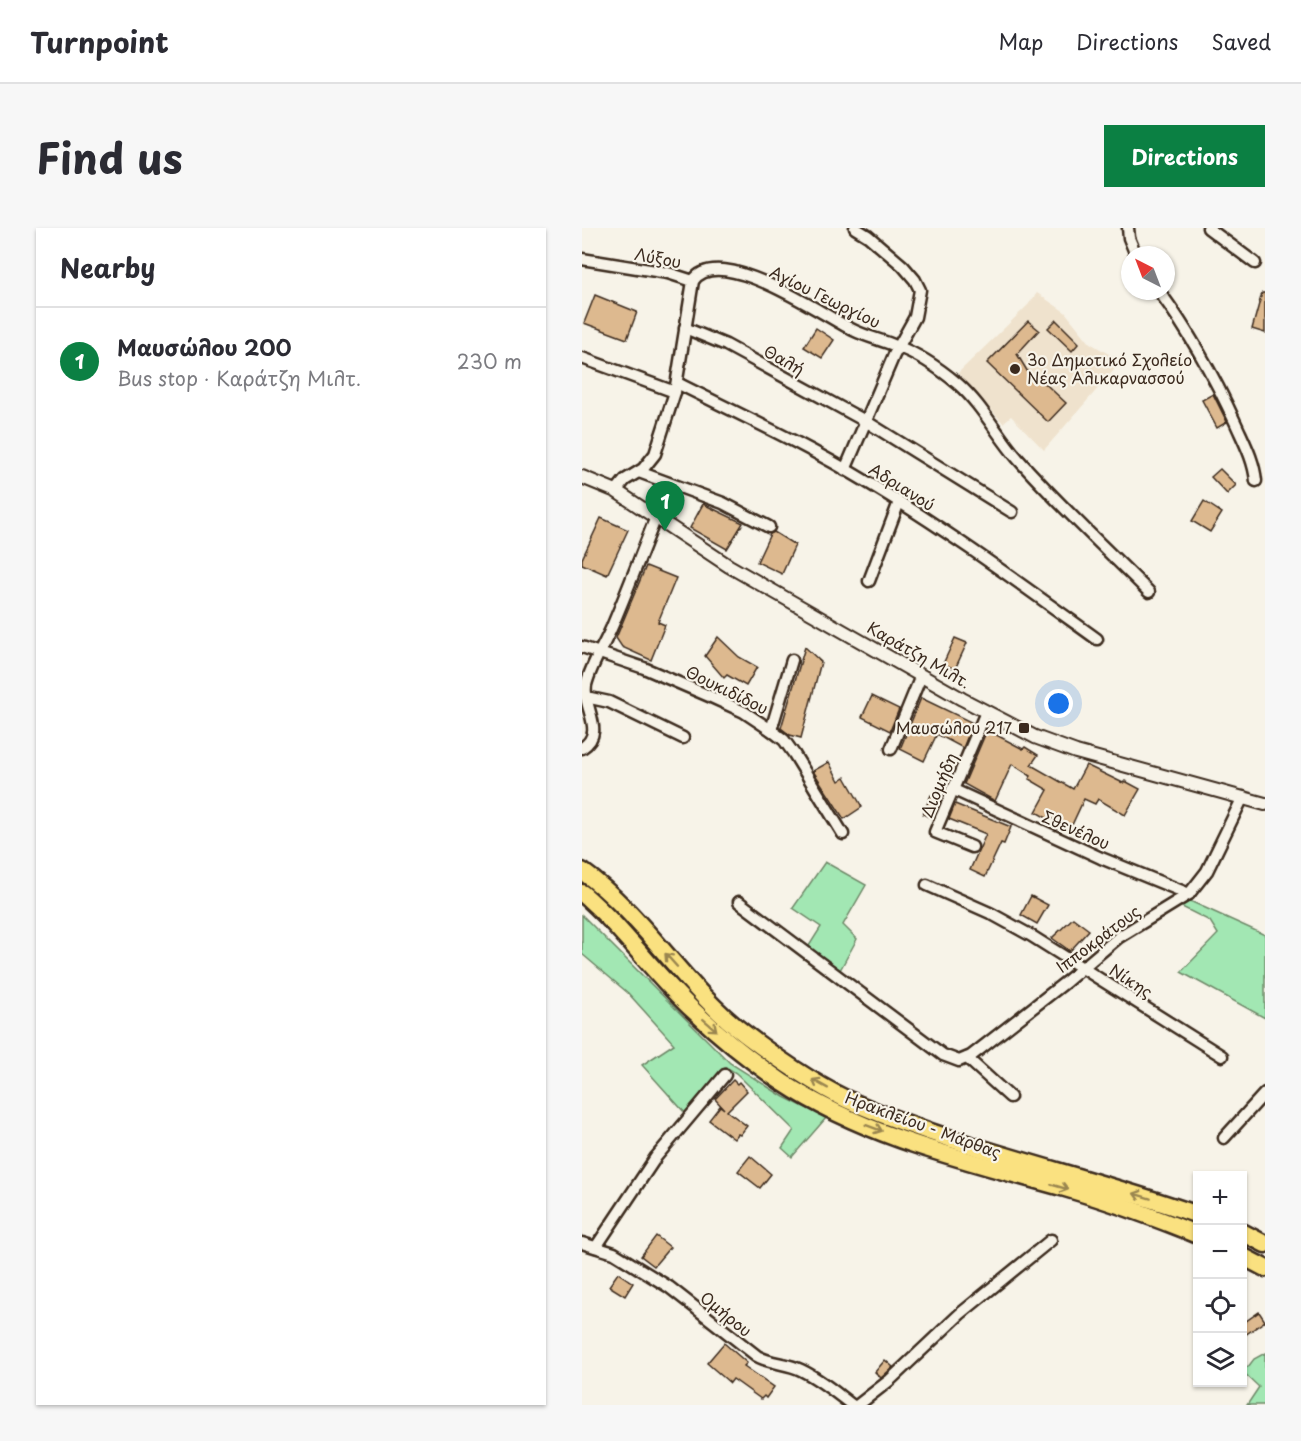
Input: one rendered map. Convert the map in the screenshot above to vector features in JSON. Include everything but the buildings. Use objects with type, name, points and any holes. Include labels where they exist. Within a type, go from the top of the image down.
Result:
[{"type":"main road","name":"Ηρακλείου - Μάρθας","points":[[582,871],[622,906],[713,1005],[744,1033],[803,1075],[855,1104],[964,1144],[1071,1174],[1193,1214]]},
{"type":"main road","name":"Ηρακλείου - Μάρθας","points":[[582,893],[609,918],[693,1011],[747,1058],[817,1102],[857,1121],[942,1154],[1068,1189],[1156,1218],[1193,1233]]},
{"type":"main road","points":[[1247,1235],[1265,1244]]},
{"type":"main road","points":[[1247,1259],[1265,1268]]},
{"type":"street","points":[[845,470],[898,346],[915,317],[919,299],[919,286],[903,266],[855,228]]},
{"type":"street","points":[[1128,228],[1132,246]]},
{"type":"street","points":[[1208,228],[1255,263]]},
{"type":"street","name":"Λύξου","points":[[582,259],[668,273],[693,281]]},
{"type":"street","name":"Αγίου Γεωργίου","points":[[693,281],[699,274],[712,270],[741,274],[803,300],[859,333],[898,346],[923,359],[960,386],[1020,461],[1149,592]]},
{"type":"street","points":[[615,491],[625,480],[650,462],[655,454],[676,388],[693,281]]},
{"type":"street","points":[[1165,300],[1192,338],[1218,384],[1249,453],[1256,481]]},
{"type":"street","name":"Θαλή","points":[[685,327],[719,341],[867,422],[1012,512]]},
{"type":"street","name":"Αδριανού","points":[[582,358],[676,388],[845,470],[899,502],[1097,639]]},
{"type":"street","points":[[639,472],[723,503],[769,527]]},
{"type":"street","name":"Καράτζη Μιλτ.","points":[[582,477],[615,491],[729,566],[921,676],[1035,737],[1061,747],[1265,804]]},
{"type":"street","points":[[868,581],[899,502]]},
{"type":"street","points":[[582,748],[591,741],[594,732],[586,697],[586,685],[656,517]]},
{"type":"street","name":"Θουκιδίδου","points":[[582,647],[644,668],[709,696],[744,712],[771,730],[784,740],[794,754],[843,834]]},
{"type":"street","points":[[771,730],[792,660]]},
{"type":"street","points":[[891,749],[921,676]]},
{"type":"street","points":[[586,697],[609,702],[683,738]]},
{"type":"street","name":"Διομήδη","points":[[972,847],[935,832],[986,712]]},
{"type":"street","name":"Σθενέλου","points":[[952,789],[1101,858],[1190,894]]},
{"type":"street","name":"Ιπποκράτους","points":[[967,1058],[1133,928],[1190,894],[1207,871],[1243,797]]},
{"type":"street","name":"Νίκης","points":[[927,885],[990,913],[1083,968],[1222,1056]]},
{"type":"street","points":[[739,902],[943,1054],[956,1060],[967,1058],[1010,1097]]},
{"type":"street","points":[[596,1247],[656,1156],[725,1076]]},
{"type":"street","points":[[1224,1138],[1265,1093]]},
{"type":"street","points":[[858,1405],[890,1380],[960,1314],[1051,1240]]},
{"type":"street","name":"Ομήρου","points":[[582,1243],[614,1253],[669,1287],[757,1356],[770,1363],[794,1367],[807,1373],[852,1405]]},
{"type":"shaded area","points":[[1037,293],[1065,312],[1090,343],[1119,360],[1114,370],[1044,450],[1011,416],[1003,423],[958,373],[1028,305]]},
{"type":"green space","points":[[825,862],[866,885],[843,925],[857,939],[839,972],[807,949],[821,927],[793,908]]},
{"type":"green space","points":[[1190,901],[1265,935],[1265,1018],[1181,972],[1218,934],[1210,921],[1180,906]]},
{"type":"green space","points":[[582,915],[730,1063],[784,1097],[826,1118],[792,1157],[782,1148],[794,1130],[736,1073],[726,1067],[686,1114],[642,1065],[674,1044],[628,993],[582,954]]},
{"type":"green space","points":[[1265,1353],[1265,1405],[1247,1405],[1259,1387],[1247,1376],[1247,1366]]},
{"type":"place","name":"3ο Δημοτικό Σχολείο Νέας Αλικαρνασσού","points":[[1015,369]]},
{"type":"place","name":"Μαυσώλου 200","points":[[665,531]]},
{"type":"place","name":"Μαυσώλου 217","points":[[1024,728]]}]
